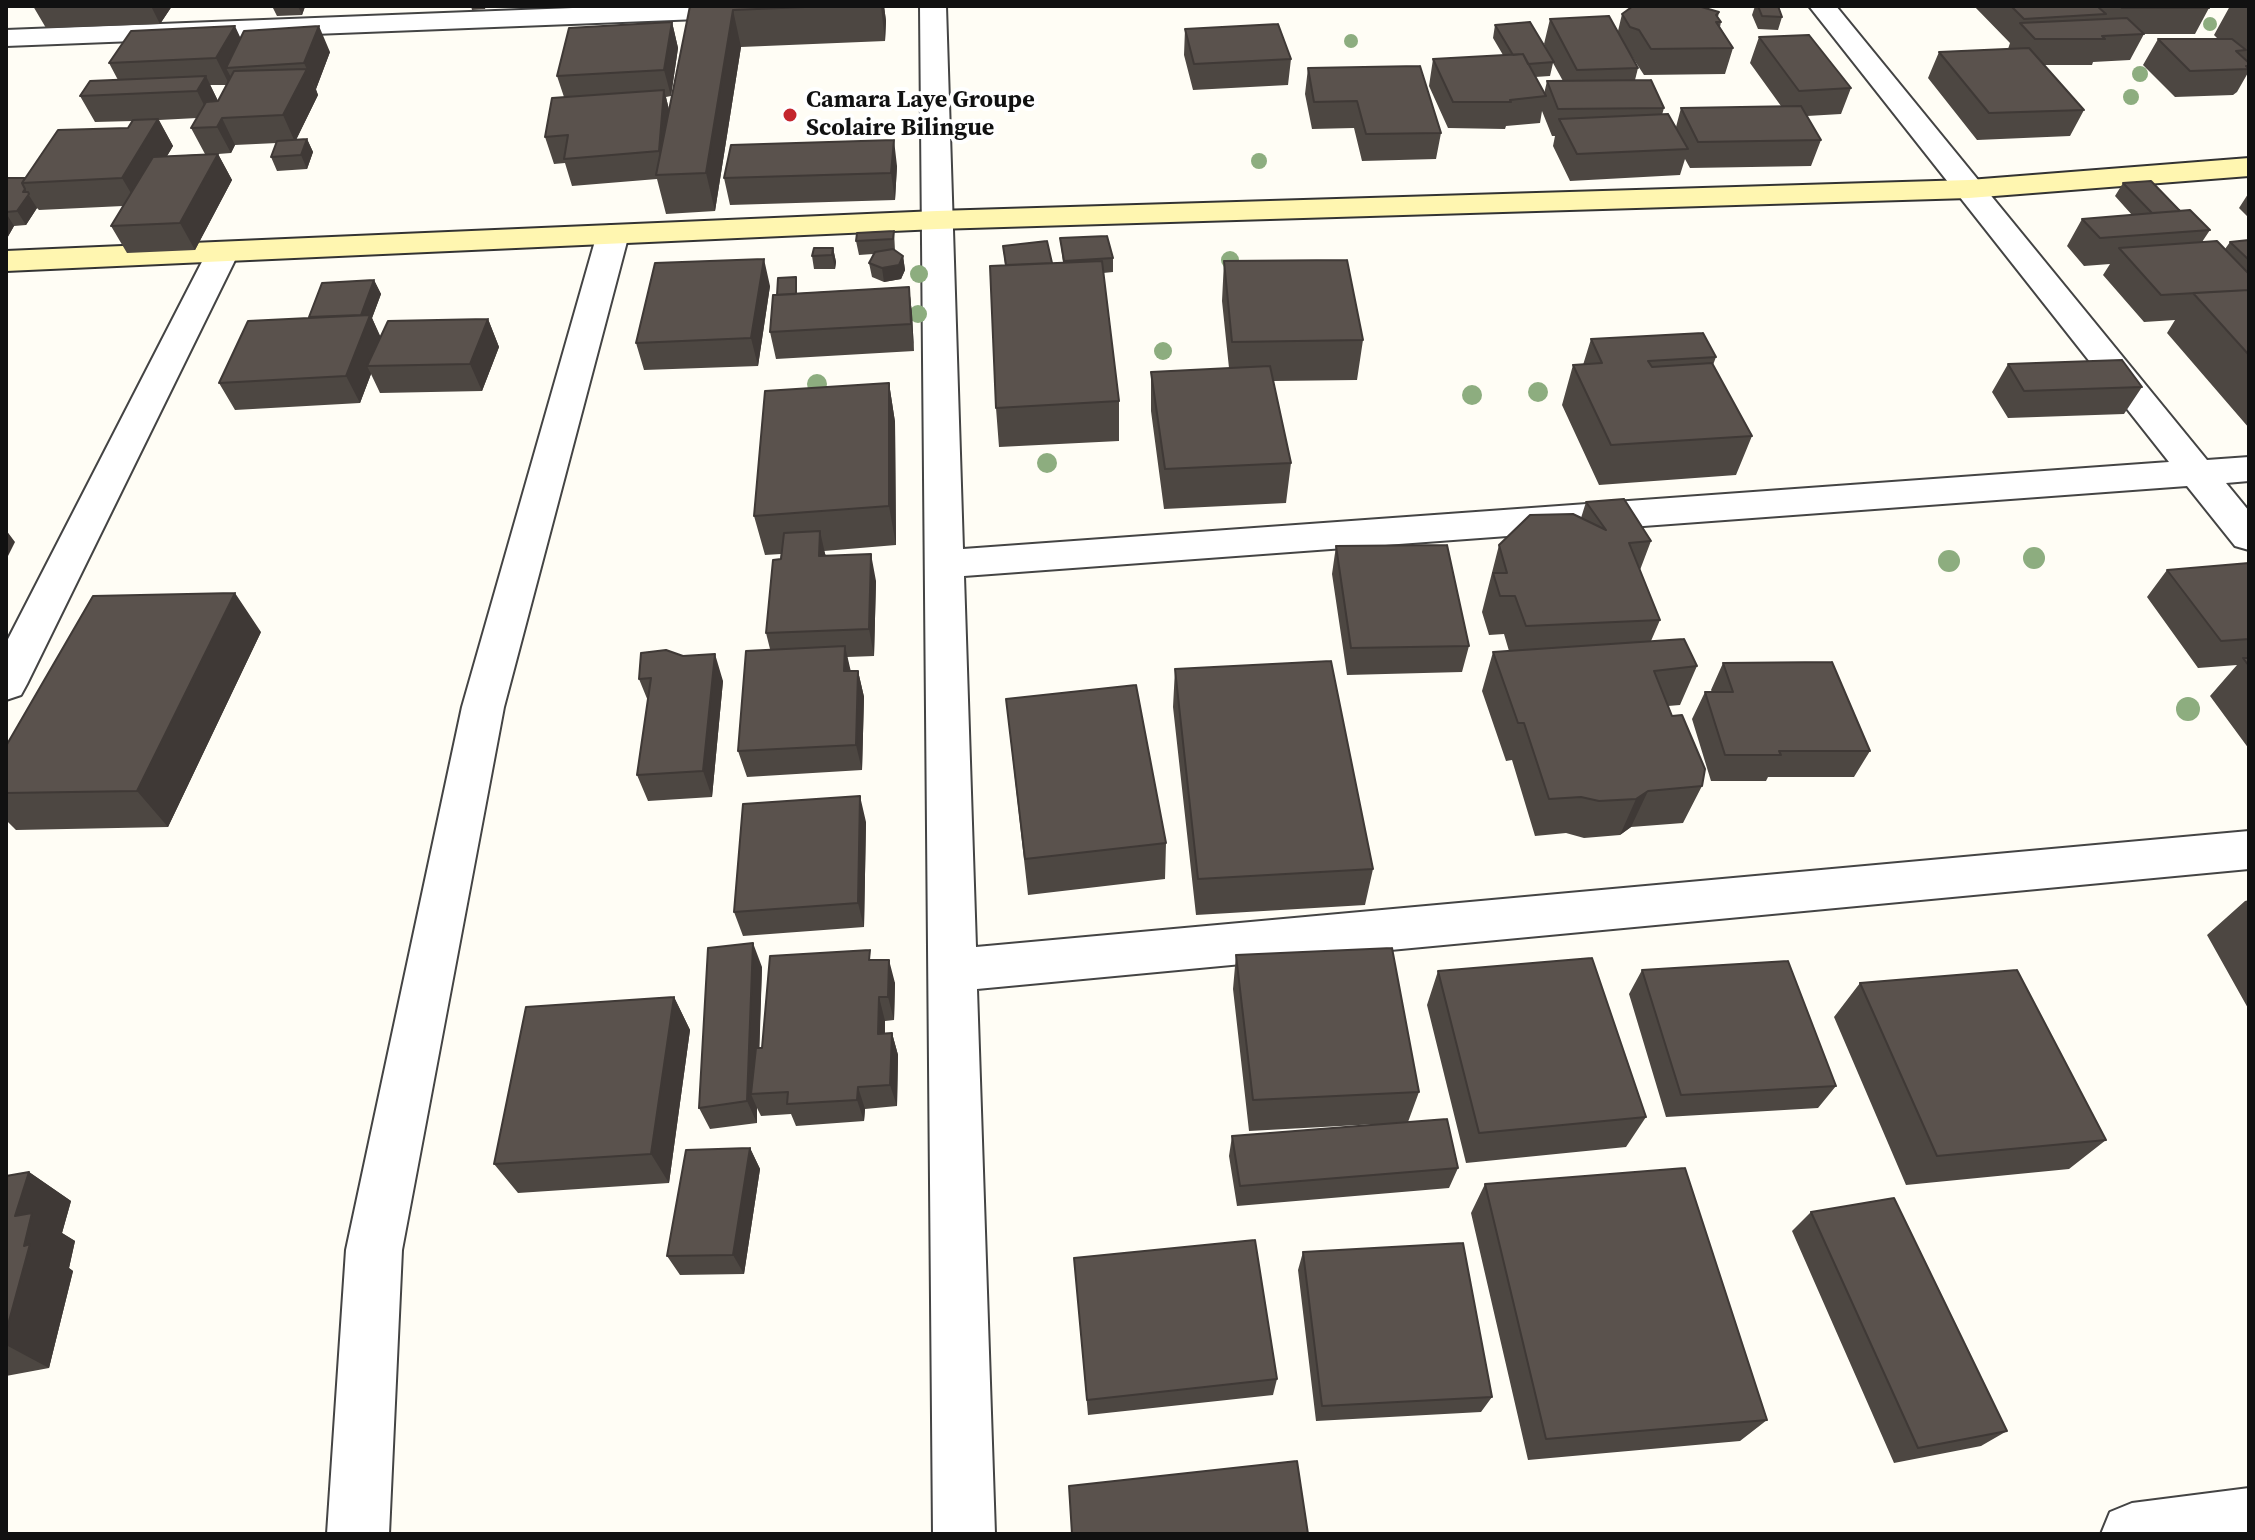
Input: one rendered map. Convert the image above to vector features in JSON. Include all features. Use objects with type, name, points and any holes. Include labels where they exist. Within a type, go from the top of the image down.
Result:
[{"type":"street","points":[[8,26],[828,6]]},
{"type":"street","points":[[933,6],[964,1534]]},
{"type":"street","points":[[1822,6],[2249,537]]},
{"type":"street","points":[[6,261],[937,220],[1969,189],[2249,167]]},
{"type":"street","points":[[358,1534],[374,1250],[483,707],[613,234]]},
{"type":"street","points":[[6,684],[223,252]]},
{"type":"street","points":[[943,564],[2249,469]]},
{"type":"street","points":[[952,970],[2249,850]]},
{"type":"street","points":[[2132,1534],[2249,1519]]},
{"type":"building","points":[[690,6],[829,6],[733,10],[706,173],[656,175]]},
{"type":"building","points":[[1633,6],[1698,6],[1719,12],[1716,15],[1721,22],[1716,22],[1733,48],[1651,49],[1639,30],[1630,27],[1622,14]]},
{"type":"building","points":[[1758,6],[1778,6],[1782,17],[1762,16]]},
{"type":"building","points":[[2011,6],[2097,6],[2106,14],[2024,19]]},
{"type":"building","points":[[2120,6],[2207,6],[2209,8],[2122,8]]},
{"type":"building","points":[[1609,16],[1638,68],[1577,70],[1550,19]]},
{"type":"building","points":[[2127,18],[2144,34],[2102,36],[2105,39],[2035,39],[2020,23]]},
{"type":"building","points":[[672,22],[664,70],[557,76],[569,28]]},
{"type":"building","points":[[1530,22],[1554,62],[1528,64],[1523,54],[1513,55],[1495,25]]},
{"type":"building","points":[[1278,24],[1291,59],[1194,64],[1185,29]]},
{"type":"building","points":[[235,26],[216,58],[109,63],[131,31]]},
{"type":"building","points":[[319,26],[304,63],[226,68],[244,31]]},
{"type":"building","points":[[1809,35],[1851,88],[1799,91],[1759,37]]},
{"type":"building","points":[[2158,39],[2232,39],[2246,50],[2236,51],[2249,63],[2246,66],[2249,69],[2190,71]]},
{"type":"building","points":[[2029,48],[2084,110],[1989,113],[1939,52]]},
{"type":"building","points":[[1523,54],[1546,96],[1511,102],[1453,102],[1433,59]]},
{"type":"building","points":[[1420,66],[1441,133],[1366,134],[1357,101],[1314,102],[1308,68]]},
{"type":"building","points":[[307,69],[283,115],[222,118],[217,127],[191,128],[206,102],[218,101],[234,71]]},
{"type":"building","points":[[206,76],[197,91],[80,96],[90,81]]},
{"type":"building","points":[[1651,80],[1664,108],[1558,109],[1547,81]]},
{"type":"building","points":[[664,90],[659,151],[564,159],[568,135],[545,137],[552,98]]},
{"type":"building","points":[[1801,106],[1821,140],[1698,142],[1681,108]]},
{"type":"building","points":[[1668,114],[1688,149],[1577,154],[1559,119]]},
{"type":"building","points":[[158,119],[122,178],[22,183],[58,130],[128,128],[133,120]]},
{"type":"building","points":[[307,139],[301,155],[271,157],[277,141]]},
{"type":"building","points":[[894,140],[891,173],[724,178],[731,145]]},
{"type":"building","points":[[218,154],[180,223],[111,226],[153,157]]},
{"type":"building","points":[[6,178],[25,178],[23,192],[29,194],[17,211],[6,212]]},
{"type":"building","points":[[2151,181],[2180,211],[2152,213],[2123,183]]},
{"type":"building","points":[[2190,210],[2210,230],[2100,238],[2082,219]]},
{"type":"building","points":[[894,231],[893,239],[856,241],[857,233]]},
{"type":"building","points":[[1107,236],[1113,258],[1064,261],[1060,238]]},
{"type":"building","points":[[2249,240],[2249,260],[2230,242]]},
{"type":"building","points":[[1047,241],[1052,263],[1006,265],[1003,246]]},
{"type":"building","points":[[2217,241],[2249,274],[2249,290],[2161,295],[2119,248]]},
{"type":"building","points":[[814,248],[833,248],[832,255],[812,256]]},
{"type":"building","points":[[893,249],[903,256],[899,265],[882,268],[869,263],[875,252]]},
{"type":"building","points":[[764,259],[751,338],[636,343],[655,263]]},
{"type":"building","points":[[1347,260],[1363,340],[1232,342],[1224,261]]},
{"type":"building","points":[[1102,261],[1119,401],[996,408],[990,266]]},
{"type":"building","points":[[796,277],[796,294],[777,295],[778,278]]},
{"type":"building","points":[[374,280],[361,315],[309,317],[322,283]]},
{"type":"building","points":[[909,287],[911,324],[770,332],[773,295]]},
{"type":"building","points":[[2249,290],[2249,355],[2193,293]]},
{"type":"building","points":[[370,315],[346,376],[219,383],[248,321]]},
{"type":"building","points":[[488,319],[470,364],[367,366],[388,321]]},
{"type":"building","points":[[1703,333],[1716,357],[1648,361],[1652,367],[1712,363],[1752,436],[1611,445],[1573,365],[1602,363],[1591,339]]},
{"type":"building","points":[[2122,360],[2142,387],[2024,391],[2008,364]]},
{"type":"building","points":[[1270,366],[1291,463],[1165,469],[1151,372]]},
{"type":"building","points":[[889,383],[889,506],[754,516],[765,391]]},
{"type":"building","points":[[1624,499],[1651,541],[1629,543],[1660,620],[1526,626],[1515,596],[1500,596],[1493,573],[1507,573],[1499,545],[1530,515],[1573,514],[1606,530],[1586,502]]},
{"type":"building","points":[[820,531],[819,556],[871,554],[869,629],[766,633],[773,560],[781,559],[784,533]]},
{"type":"building","points":[[1447,545],[1469,646],[1351,648],[1336,546]]},
{"type":"building","points":[[2249,563],[2249,639],[2221,641],[2167,570]]},
{"type":"building","points":[[235,593],[137,791],[6,793],[6,746],[93,596]]},
{"type":"building","points":[[1684,639],[1697,666],[1654,671],[1672,716],[1682,715],[1705,769],[1702,786],[1648,791],[1636,799],[1549,799],[1524,723],[1518,723],[1493,652]]},
{"type":"building","points":[[845,646],[844,671],[858,671],[856,745],[738,751],[746,651]]},
{"type":"building","points":[[666,650],[683,656],[715,654],[703,771],[637,775],[651,678],[639,679],[641,653]]},
{"type":"building","points":[[1331,661],[1373,869],[1198,879],[1175,669]]},
{"type":"building","points":[[1832,662],[1870,751],[1779,751],[1781,755],[1725,755],[1705,692],[1733,692],[1723,663]]},
{"type":"building","points":[[1136,685],[1166,843],[1025,859],[1006,699]]},
{"type":"building","points":[[860,796],[858,903],[734,912],[743,804]]},
{"type":"building","points":[[753,943],[747,1101],[699,1108],[708,948]]},
{"type":"building","points":[[1392,948],[1419,1092],[1253,1100],[1236,955]]},
{"type":"building","points":[[870,950],[869,960],[889,960],[888,997],[879,997],[878,1034],[892,1033],[890,1085],[858,1087],[857,1100],[787,1104],[788,1092],[751,1094],[756,1048],[762,1048],[770,956]]},
{"type":"building","points":[[1592,958],[1646,1117],[1479,1133],[1438,971]]},
{"type":"building","points":[[1788,961],[1836,1086],[1681,1095],[1642,970]]},
{"type":"building","points":[[2017,970],[2106,1140],[1937,1156],[1860,983]]},
{"type":"building","points":[[674,997],[651,1154],[494,1164],[526,1007]]},
{"type":"building","points":[[1447,1119],[1458,1168],[1240,1186],[1232,1136]]},
{"type":"building","points":[[750,1148],[733,1255],[667,1256],[686,1150]]},
{"type":"building","points":[[1685,1168],[1767,1420],[1546,1439],[1485,1184]]},
{"type":"building","points":[[29,1172],[15,1216],[32,1213],[24,1246],[30,1244],[6,1332],[6,1176]]},
{"type":"building","points":[[1894,1198],[2007,1431],[1918,1448],[1811,1212]]},
{"type":"building","points":[[1255,1240],[1277,1379],[1087,1400],[1074,1258]]},
{"type":"building","points":[[1463,1243],[1492,1397],[1322,1406],[1303,1252]]},
{"type":"building","points":[[1297,1461],[1308,1534],[1072,1534],[1069,1486]]},
{"type":"place","name":"Camara Laye Groupe Scolaire Bilingue","points":[[790,115]]}]
